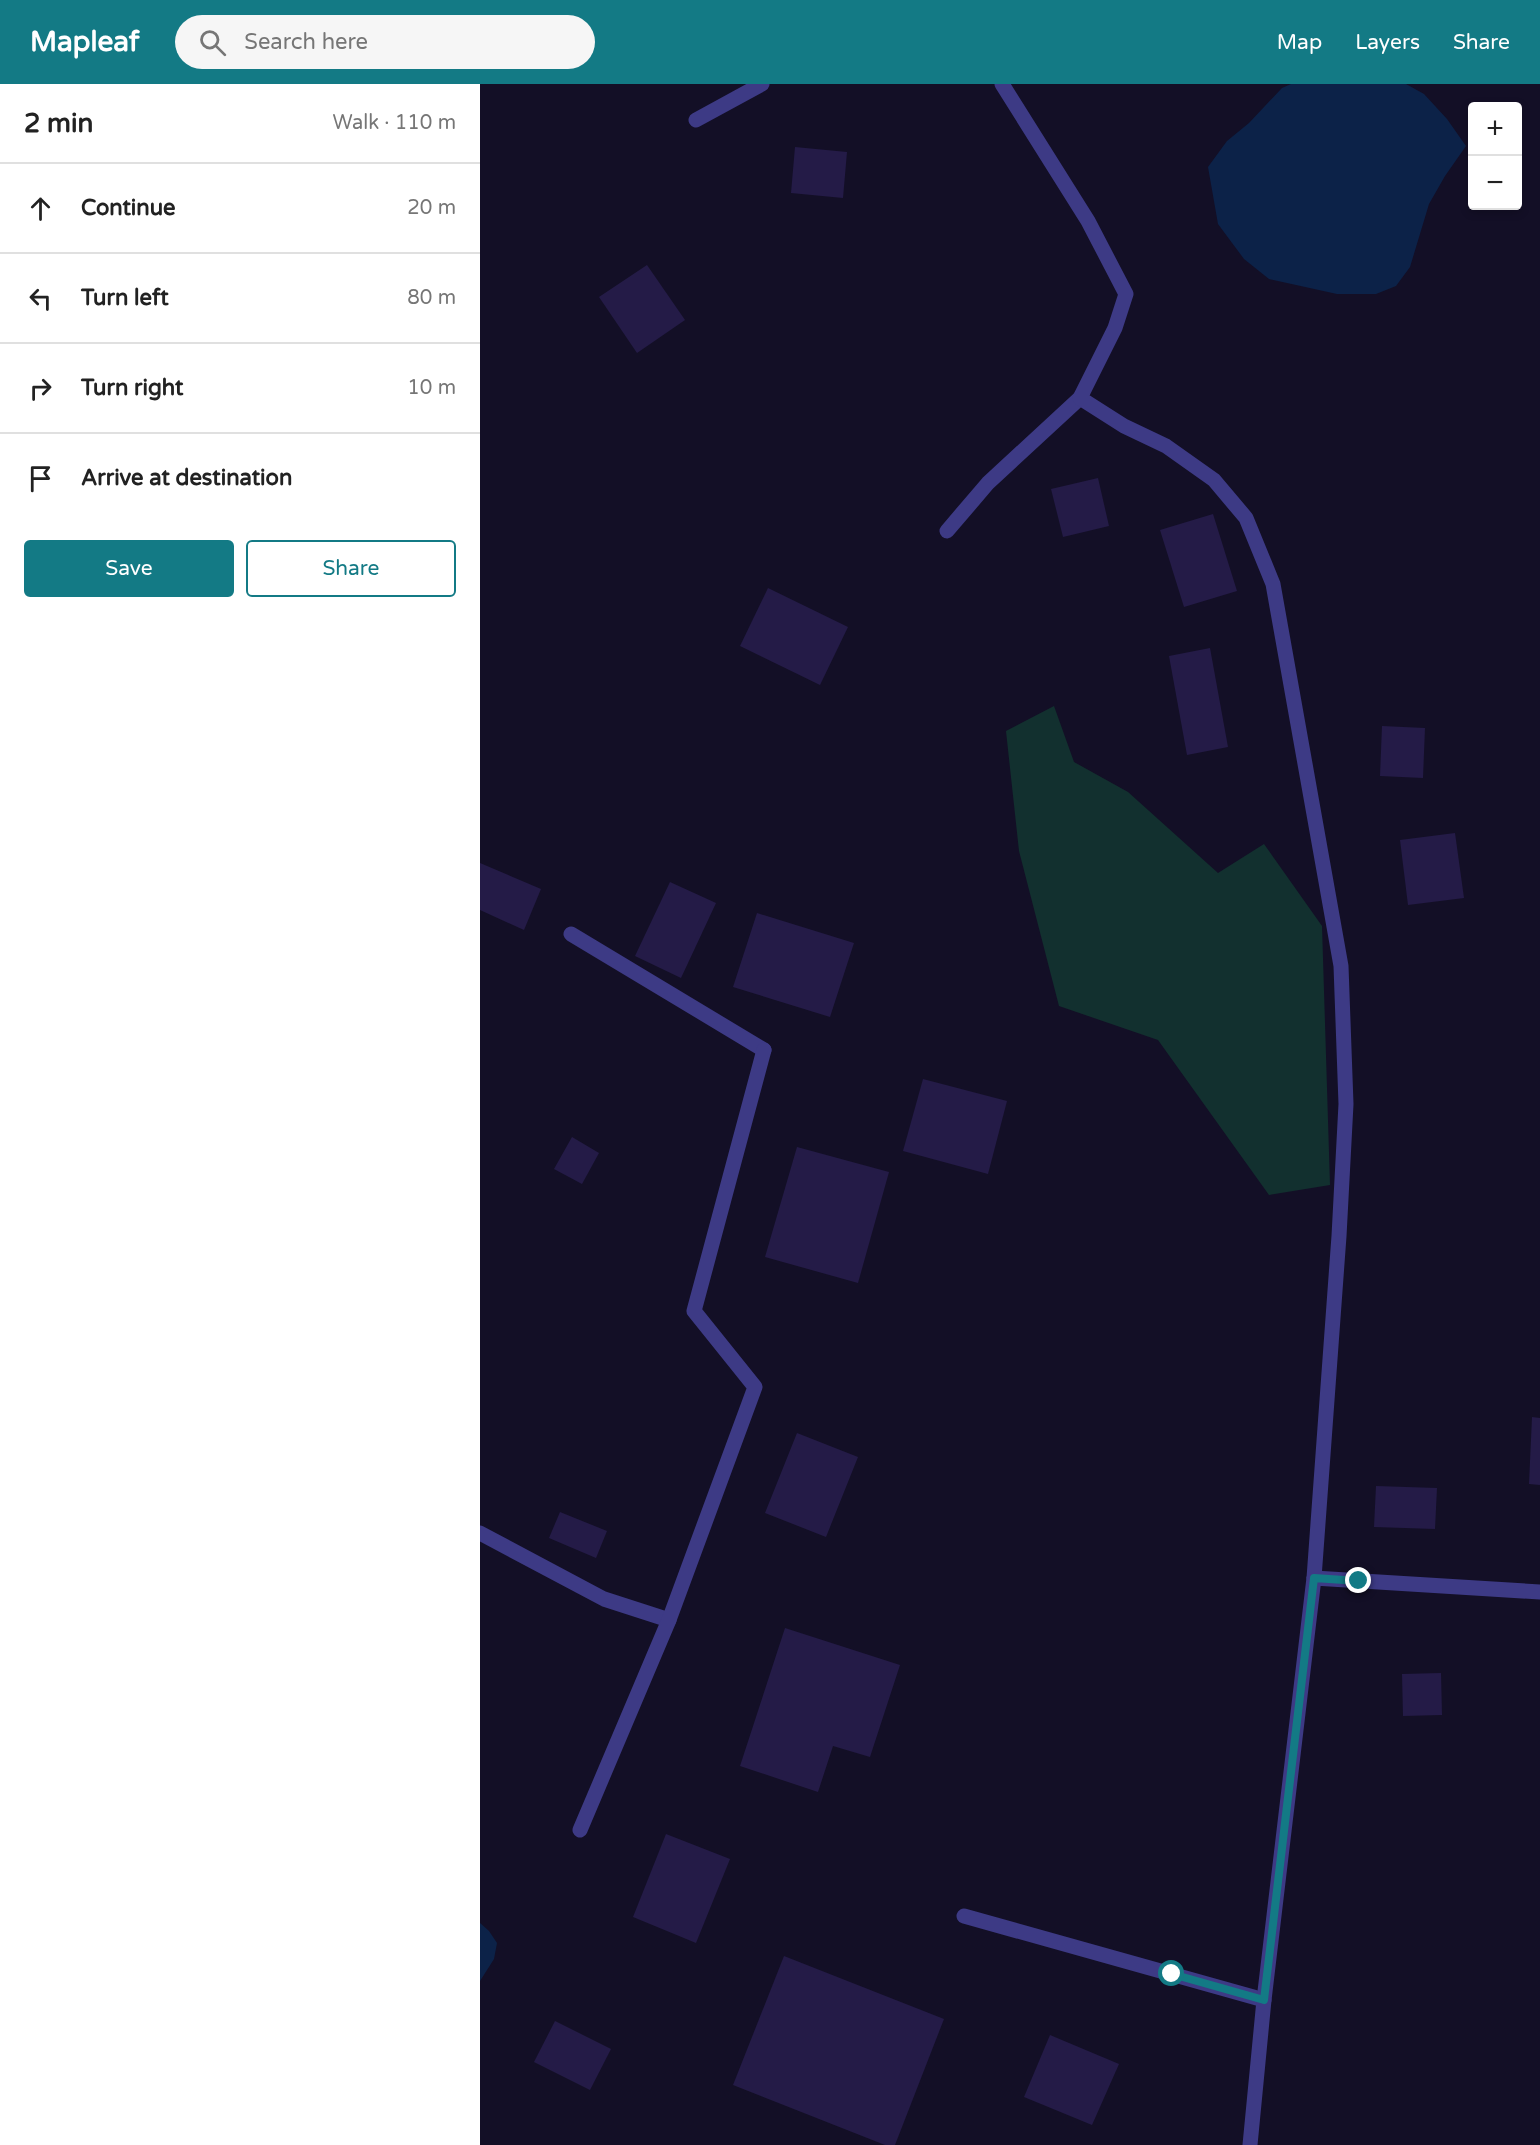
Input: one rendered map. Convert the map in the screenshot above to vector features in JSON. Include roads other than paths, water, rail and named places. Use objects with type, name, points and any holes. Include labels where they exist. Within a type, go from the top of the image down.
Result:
[{"type":"street","points":[[696,120],[762,84]]},
{"type":"street","points":[[947,531],[988,483],[1080,398],[1115,327],[1126,294],[1089,220],[1002,84]]},
{"type":"street","points":[[1080,398],[1124,426],[1166,446],[1214,480],[1246,518],[1273,584],[1341,966],[1347,1104],[1314,1578],[1264,2000],[1250,2145]]},
{"type":"street","points":[[571,934],[764,1050],[694,1311],[755,1387],[669,1620],[580,1830]]},
{"type":"street","points":[[480,1533],[604,1599],[669,1620]]},
{"type":"street","points":[[1314,1578],[1540,1592]]},
{"type":"street","points":[[964,1916],[1264,2000]]},
{"type":"water","points":[[1291,84],[1406,84],[1424,94],[1447,119],[1466,146],[1429,204],[1410,267],[1396,286],[1376,294],[1337,294],[1269,279],[1244,259],[1218,224],[1208,167],[1227,141],[1249,123],[1282,88]]},
{"type":"water","points":[[480,1923],[497,1943],[494,1959],[480,1981]]}]
